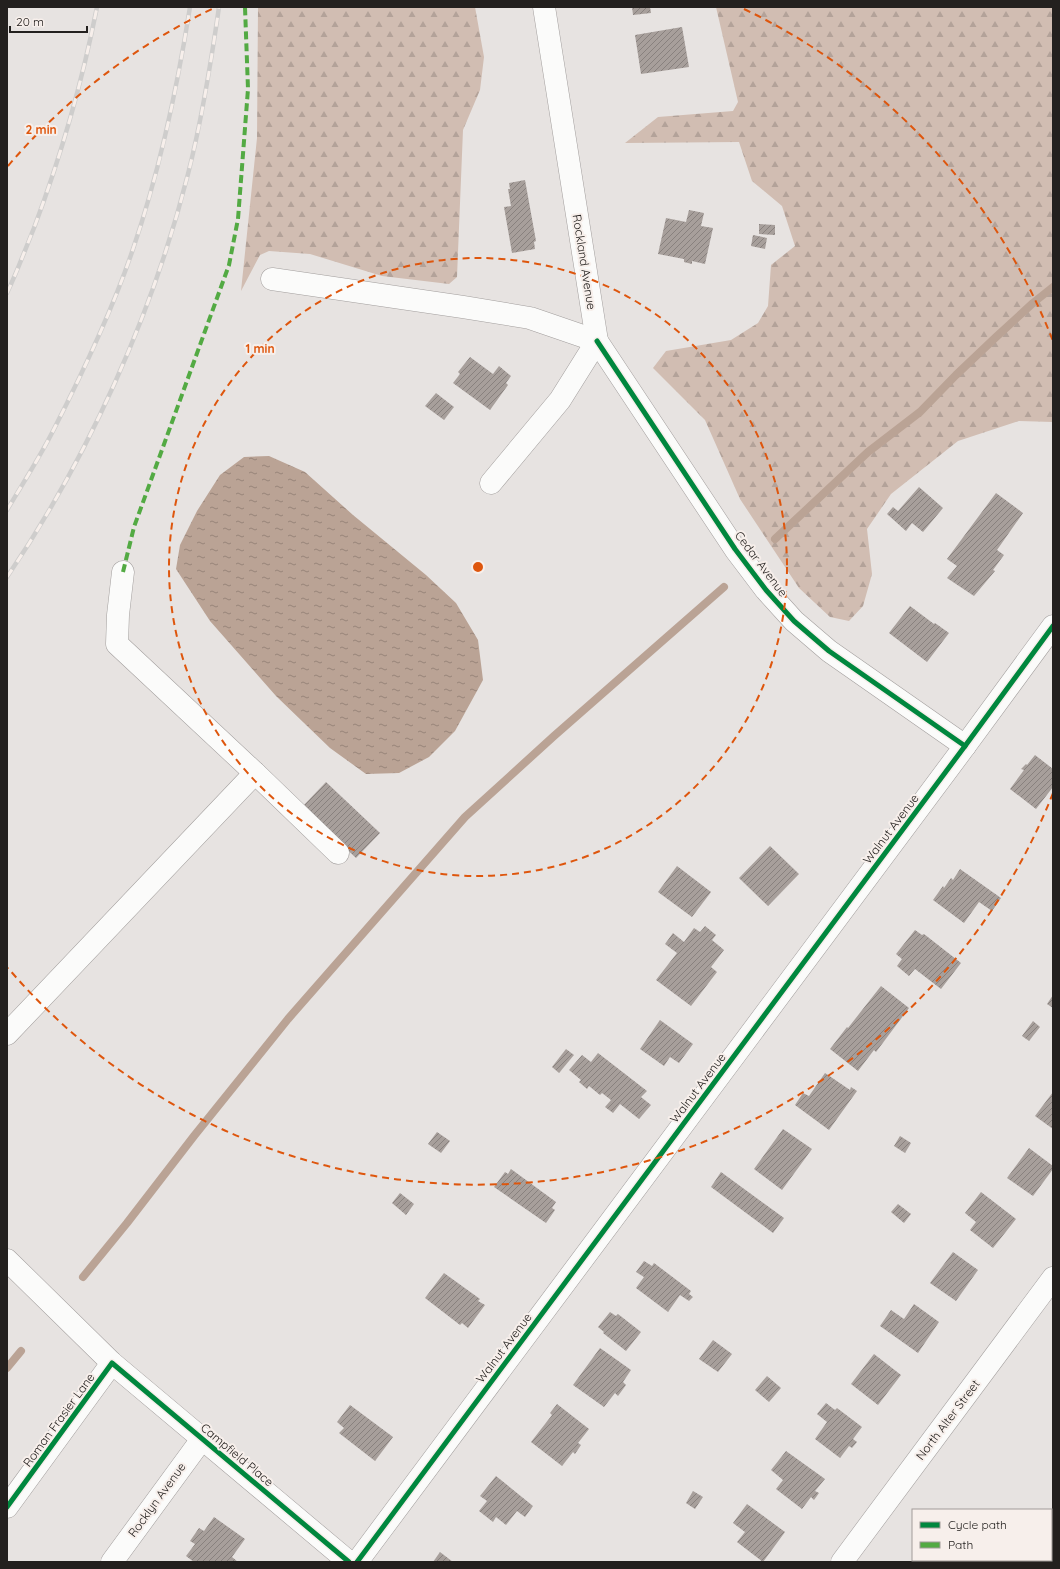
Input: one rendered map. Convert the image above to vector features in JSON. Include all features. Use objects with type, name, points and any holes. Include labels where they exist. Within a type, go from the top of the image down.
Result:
[{"type":"street","name":"Rockland Avenue","points":[[544,7],[597,341]]},
{"type":"street","points":[[272,279],[530,318],[597,341],[560,400],[491,483]]},
{"type":"street","name":"Cedar Avenue","points":[[597,341],[735,549],[766,590],[794,621],[829,651],[965,746]]},
{"type":"street","points":[[123,572],[118,616],[118,644],[338,852]]},
{"type":"street","name":"Walnut Avenue","points":[[358,1562],[1053,626]]},
{"type":"street","points":[[7,1034],[255,773]]},
{"type":"street","name":"Campfield Place","points":[[7,1260],[112,1363],[349,1562]]},
{"type":"street","name":"North Alter Street","points":[[842,1562],[1053,1278]]},
{"type":"street","name":"Roman Frasier Lane","points":[[7,1507],[112,1363]]},
{"type":"street","name":"Rocklyn Avenue","points":[[112,1562],[202,1439]]},
{"type":"green space","points":[[258,7],[475,7],[484,57],[480,90],[463,130],[457,277],[449,284],[382,276],[310,254],[269,251],[260,255],[241,291],[257,138]]},
{"type":"green space","points":[[716,7],[1053,7],[1053,422],[1019,421],[958,441],[891,494],[867,529],[872,574],[863,606],[849,621],[830,617],[799,588],[740,499],[705,420],[653,368],[666,351],[731,340],[758,323],[768,306],[771,265],[795,246],[782,206],[752,181],[739,142],[625,143],[658,117],[733,111],[738,102]]},
{"type":"water","points":[[269,456],[305,472],[353,515],[426,575],[456,603],[478,640],[483,680],[455,731],[429,757],[399,773],[366,774],[330,748],[276,696],[210,621],[176,569],[180,545],[197,511],[220,475],[244,457]]},
{"type":"building","points":[[632,7],[650,7],[651,13],[633,15]]},
{"type":"building","points":[[682,27],[689,67],[641,74],[635,35]]},
{"type":"building","points":[[525,180],[536,241],[534,242],[535,249],[512,253],[504,207],[511,206],[508,189],[510,189],[509,183]]},
{"type":"building","points":[[689,210],[704,213],[701,226],[713,228],[705,264],[692,261],[692,264],[684,262],[684,259],[658,254],[666,218],[686,222]]},
{"type":"building","points":[[759,224],[775,225],[775,235],[759,234]]},
{"type":"building","points":[[753,235],[767,238],[765,249],[751,246]]},
{"type":"building","points":[[470,357],[493,374],[499,366],[511,376],[506,383],[508,385],[490,410],[453,383],[460,374],[458,372]]},
{"type":"building","points":[[436,393],[454,407],[444,420],[425,406]]},
{"type":"building","points":[[919,487],[943,508],[923,532],[912,523],[906,531],[887,514],[893,507],[898,511]]},
{"type":"building","points":[[996,493],[1023,513],[997,550],[1004,555],[993,570],[995,571],[974,596],[947,578],[957,566],[947,559]]},
{"type":"building","points":[[910,606],[949,633],[927,662],[889,633]]},
{"type":"building","points":[[1035,755],[1053,769],[1053,787],[1036,809],[1010,789],[1024,770],[1021,769],[1026,764],[1027,765]]},
{"type":"building","points":[[326,782],[380,833],[356,858],[302,807]]},
{"type":"building","points":[[770,846],[799,874],[768,906],[739,878]]},
{"type":"building","points":[[677,866],[711,892],[692,917],[658,892]]},
{"type":"building","points":[[960,869],[1001,898],[992,911],[979,902],[964,923],[933,900],[951,878],[953,880]]},
{"type":"building","points":[[705,926],[716,935],[712,940],[724,950],[711,967],[717,972],[691,1006],[656,980],[677,953],[665,944],[673,933],[684,942],[694,928],[700,932]]},
{"type":"building","points":[[915,930],[922,935],[924,934],[961,963],[941,989],[915,969],[909,976],[897,966],[902,959],[896,954]]},
{"type":"building","points":[[881,986],[909,1008],[876,1052],[874,1050],[858,1071],[830,1049]]},
{"type":"building","points":[[1053,995],[1053,1008],[1047,1004]]},
{"type":"building","points":[[660,1020],[693,1044],[679,1063],[670,1057],[664,1066],[640,1049]]},
{"type":"building","points":[[1033,1021],[1040,1027],[1029,1041],[1022,1036]]},
{"type":"building","points":[[566,1049],[574,1055],[559,1073],[552,1067]]},
{"type":"building","points":[[598,1053],[647,1091],[641,1097],[651,1105],[639,1119],[620,1104],[613,1113],[605,1107],[611,1100],[602,1093],[600,1095],[589,1086],[587,1089],[579,1082],[581,1080],[569,1070],[582,1055],[591,1062]]},
{"type":"building","points":[[825,1073],[850,1090],[851,1087],[857,1091],[829,1130],[795,1105],[803,1093],[809,1096]]},
{"type":"building","points":[[1053,1092],[1053,1129],[1035,1116]]},
{"type":"building","points":[[783,1129],[812,1149],[782,1190],[754,1169]]},
{"type":"building","points":[[437,1132],[450,1141],[441,1153],[428,1144]]},
{"type":"building","points":[[900,1136],[911,1143],[905,1153],[894,1146]]},
{"type":"building","points":[[1029,1148],[1053,1166],[1053,1169],[1033,1196],[1007,1178]]},
{"type":"building","points":[[511,1169],[556,1202],[552,1208],[555,1210],[546,1223],[494,1187],[505,1172],[508,1174]]},
{"type":"building","points":[[721,1172],[784,1218],[773,1233],[711,1187]]},
{"type":"building","points":[[981,1192],[1016,1219],[993,1248],[970,1230],[976,1222],[965,1213]]},
{"type":"building","points":[[400,1193],[414,1204],[406,1215],[392,1203]]},
{"type":"building","points":[[898,1204],[911,1214],[904,1223],[891,1212]]},
{"type":"building","points":[[953,1252],[978,1270],[956,1301],[930,1283]]},
{"type":"building","points":[[644,1261],[652,1266],[654,1263],[691,1291],[689,1294],[693,1297],[689,1301],[680,1295],[668,1312],[636,1288],[644,1277],[636,1272]]},
{"type":"building","points":[[444,1273],[480,1299],[478,1301],[485,1305],[468,1328],[462,1323],[460,1325],[425,1298]]},
{"type":"building","points":[[914,1304],[939,1322],[918,1353],[880,1326],[891,1310],[904,1319]]},
{"type":"building","points":[[610,1312],[616,1316],[618,1314],[641,1332],[626,1351],[603,1333],[604,1332],[598,1327]]},
{"type":"building","points":[[713,1340],[732,1354],[718,1372],[699,1359]]},
{"type":"building","points":[[600,1348],[631,1370],[623,1382],[626,1385],[618,1396],[615,1393],[604,1407],[573,1385]]},
{"type":"building","points":[[874,1354],[901,1375],[878,1405],[851,1384]]},
{"type":"building","points":[[767,1376],[781,1388],[769,1402],[755,1390]]},
{"type":"building","points":[[826,1403],[835,1410],[837,1408],[862,1427],[853,1439],[857,1442],[852,1448],[849,1446],[840,1458],[815,1439],[827,1422],[817,1414]]},
{"type":"building","points":[[557,1404],[589,1429],[578,1443],[581,1445],[575,1454],[573,1452],[562,1466],[531,1442],[552,1415],[550,1413]]},
{"type":"building","points":[[350,1405],[393,1437],[375,1461],[339,1433],[344,1428],[337,1422]]},
{"type":"building","points":[[786,1451],[825,1479],[815,1491],[819,1493],[814,1500],[811,1497],[802,1509],[776,1489],[783,1480],[771,1470]]},
{"type":"building","points":[[496,1476],[533,1506],[525,1517],[517,1511],[506,1525],[496,1517],[493,1522],[479,1511],[487,1501],[480,1496]]},
{"type":"building","points":[[693,1491],[703,1497],[695,1509],[686,1503]]},
{"type":"building","points":[[747,1504],[785,1532],[763,1562],[737,1542],[745,1532],[733,1523]]},
{"type":"building","points":[[214,1517],[245,1539],[232,1557],[238,1562],[194,1562],[186,1556],[195,1544],[190,1541],[199,1528],[204,1531]]},
{"type":"building","points":[[440,1552],[453,1562],[433,1562]]},
{"type":"waterway","points":[[775,539],[868,452],[920,412],[995,338],[1053,287]]},
{"type":"waterway","points":[[83,1277],[288,1019],[465,817],[554,736],[724,587]]},
{"type":"waterway","points":[[7,1368],[21,1351]]},
{"type":"railway","points":[[7,293],[34,228],[62,146],[78,91],[97,7]]},
{"type":"railway","points":[[7,510],[43,450],[65,407],[97,340],[125,272],[143,219],[167,129],[190,7]]},
{"type":"railway","points":[[7,577],[37,531],[91,434],[137,331],[156,279],[188,174],[206,91],[219,7]]},
{"type":"marked path","points":[[123,572],[134,527],[229,265],[238,219],[248,89],[245,7]]},
{"type":"cycle path","points":[[597,341],[735,549],[766,590],[794,621],[829,651],[965,746]]},
{"type":"cycle path","points":[[357,1562],[1053,626]]},
{"type":"cycle path","points":[[7,1507],[112,1363],[349,1562]]}]
